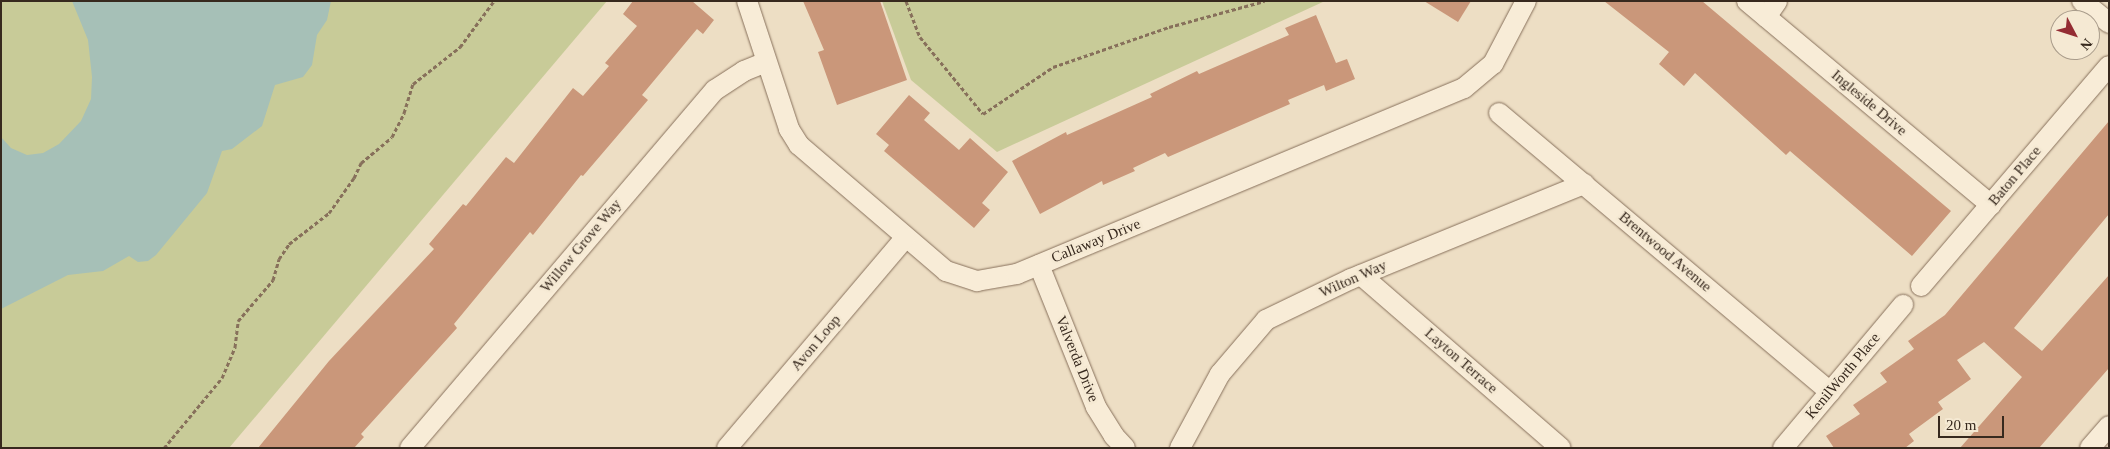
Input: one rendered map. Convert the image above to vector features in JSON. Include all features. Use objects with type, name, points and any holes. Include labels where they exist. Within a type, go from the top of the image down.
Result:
[{"type":"street","name":"Callaway Drive","points":[[747,1],[789,129],[799,145],[905,238],[946,271],[962,279],[994,280],[1039,265],[1464,88],[1493,64],[1526,1]]},
{"type":"street","name":"Ingleside Drive","points":[[1747,1],[1771,9],[1991,205]]},
{"type":"street","points":[[2082,1],[2109,23]]},
{"type":"street","name":"Willow Grove Way","points":[[410,448],[714,90],[744,71],[766,62]]},
{"type":"street","name":"Baton Place","points":[[1921,286],[2109,66]]},
{"type":"street","name":"Brentwood Avenue","points":[[1499,113],[1830,392]]},
{"type":"street","name":"Wilton Way","points":[[1180,448],[1220,374],[1266,320],[1360,275],[1584,184]]},
{"type":"street","name":"Avon Loop","points":[[728,448],[905,238]]},
{"type":"street","name":"Valverda Drive","points":[[1039,265],[1096,407],[1114,436],[1126,448]]},
{"type":"street","name":"Layton Terrace","points":[[1360,275],[1561,448]]},
{"type":"street","name":"KenilWorth Place","points":[[1783,448],[1904,305]]},
{"type":"street","points":[[2090,448],[2109,426]]},
{"type":"path","points":[[164,448],[222,378],[235,347],[238,321],[273,280],[279,259],[289,244],[329,213],[354,178],[361,163],[395,132],[413,84],[460,47],[494,1]]},
{"type":"path","points":[[906,1],[920,37],[983,114],[1053,67],[1169,27],[1265,1]]},
{"type":"green space","points":[[1,1],[607,1],[229,448],[1,448]]},
{"type":"green space","points":[[882,1],[1325,1],[997,152],[911,80]]},
{"type":"water","points":[[72,1],[331,1],[327,20],[317,35],[312,65],[303,77],[275,85],[262,126],[232,149],[222,151],[207,193],[156,255],[148,261],[138,262],[129,256],[103,271],[68,275],[1,309],[1,137],[11,148],[27,155],[43,153],[59,144],[81,121],[91,99],[92,77],[88,40]]},
{"type":"building","points":[[633,1],[692,1],[714,20],[703,34],[697,29],[642,95],[648,100],[583,176],[581,175],[533,235],[530,232],[454,324],[457,328],[361,434],[364,437],[354,448],[258,448],[329,361],[434,249],[429,244],[463,204],[466,206],[506,157],[514,163],[573,88],[583,96],[609,66],[605,63],[637,26],[623,14]]},
{"type":"building","points":[[803,1],[880,1],[907,80],[837,105],[818,52],[824,50]]},
{"type":"building","points":[[1424,1],[1471,1],[1458,22]]},
{"type":"building","points":[[1604,1],[1702,1],[1951,211],[1912,256],[1790,151],[1786,155],[1695,73],[1684,86],[1659,64],[1669,52]]},
{"type":"building","points":[[1316,15],[1336,63],[1347,59],[1355,79],[1326,91],[1324,85],[1288,100],[1290,104],[1168,157],[1165,153],[1133,168],[1135,171],[1103,185],[1102,181],[1040,214],[1012,161],[1066,132],[1067,135],[1152,97],[1150,94],[1197,71],[1199,74],[1289,35],[1285,28]]},
{"type":"building","points":[[909,95],[930,113],[924,120],[959,150],[970,138],[1008,172],[982,203],[990,210],[974,228],[884,151],[889,145],[876,134]]},
{"type":"building","points":[[2109,121],[2109,214],[2014,328],[2042,351],[2109,275],[2109,368],[2039,448],[1960,448],[2022,377],[1984,342],[1957,360],[1971,379],[1938,402],[1943,409],[1909,434],[1914,441],[1905,448],[1834,448],[1826,436],[1860,414],[1853,405],[1887,382],[1880,373],[1914,349],[1908,341],[1945,315]]}]
